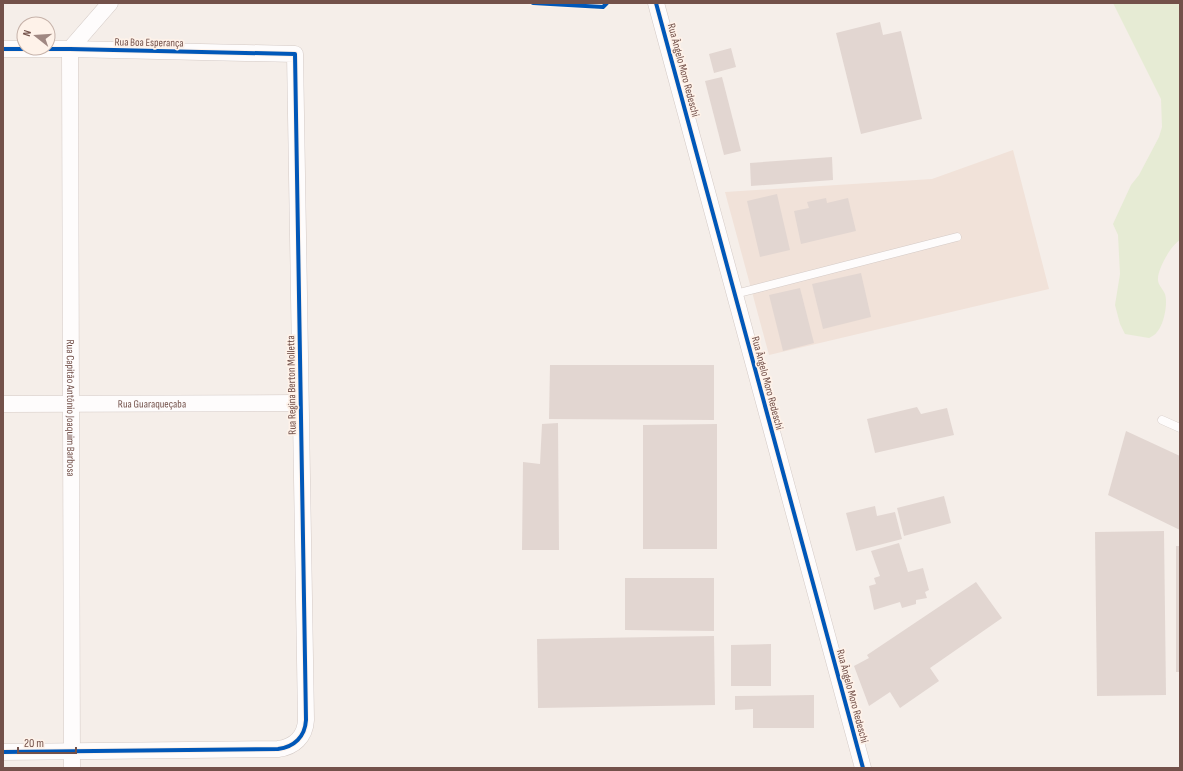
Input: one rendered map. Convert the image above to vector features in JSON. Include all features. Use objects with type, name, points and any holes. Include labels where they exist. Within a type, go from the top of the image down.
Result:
[{"type":"street","points":[[70,49],[110,3]]},
{"type":"street","name":"Rua Ângelo Moro Redeschi","points":[[656,3],[863,768]]},
{"type":"street","name":"Rua Boa Esperança","points":[[3,49],[295,54]]},
{"type":"street","name":"Rua Capitão Antônio Joaquim Barbosa","points":[[70,49],[72,768]]},
{"type":"street","name":"Rua Regina Berton Molletta","points":[[3,752],[278,749],[286,748],[298,740],[305,727],[295,54]]},
{"type":"street","name":"Rua Guaraqueçaba","points":[[3,404],[300,403]]},
{"type":"lane","points":[[735,294],[957,237]]},
{"type":"lane","points":[[1162,420],[1180,428]]},
{"type":"shaded area","points":[[1013,150],[1049,289],[769,355],[725,192],[932,179]]},
{"type":"green space","points":[[1113,3],[1180,3],[1180,240],[1169,252],[1162,264],[1158,276],[1158,282],[1166,298],[1166,308],[1159,328],[1155,334],[1149,338],[1125,334],[1120,324],[1115,305],[1120,274],[1118,235],[1113,224],[1131,185],[1139,175],[1159,137],[1162,127],[1161,99]]},
{"type":"building","points":[[880,22],[883,35],[901,31],[922,119],[861,134],[836,33]]},
{"type":"building","points":[[731,48],[736,67],[714,73],[709,54]]},
{"type":"building","points":[[722,77],[741,151],[724,155],[705,81]]},
{"type":"building","points":[[832,157],[833,180],[751,186],[750,163]]},
{"type":"building","points":[[777,194],[790,250],[760,257],[747,201]]},
{"type":"building","points":[[826,198],[827,203],[848,198],[856,231],[801,244],[794,211],[809,208],[807,202]]},
{"type":"building","points":[[861,273],[871,317],[823,329],[812,284]]},
{"type":"building","points":[[800,288],[814,343],[783,351],[769,295]]},
{"type":"building","points":[[550,365],[714,365],[714,420],[549,419]]},
{"type":"building","points":[[917,407],[921,414],[947,408],[954,435],[875,453],[867,419]]},
{"type":"building","points":[[558,423],[559,550],[522,550],[523,462],[540,464],[542,424]]},
{"type":"building","points":[[717,424],[717,549],[643,549],[643,425]]},
{"type":"building","points":[[1126,431],[1180,456],[1180,530],[1108,495]]},
{"type":"building","points":[[944,496],[951,523],[904,536],[897,508]]},
{"type":"building","points":[[875,506],[877,516],[895,512],[902,539],[856,551],[846,513]]},
{"type":"building","points":[[1164,531],[1166,695],[1097,696],[1095,532]]},
{"type":"building","points":[[899,543],[908,572],[923,568],[929,590],[925,592],[927,598],[916,600],[916,604],[902,608],[900,602],[874,610],[869,586],[876,584],[874,578],[880,576],[871,551]]},
{"type":"building","points":[[1176,546],[1180,546],[1180,672],[1176,672]]},
{"type":"building","points":[[625,578],[714,578],[714,631],[625,630]]},
{"type":"building","points":[[976,582],[1002,618],[930,668],[939,681],[900,708],[890,692],[869,706],[854,666],[869,658],[867,655]]},
{"type":"building","points":[[714,636],[715,705],[538,708],[537,639]]},
{"type":"building","points":[[771,644],[771,686],[731,686],[731,645]]},
{"type":"building","points":[[814,695],[814,728],[753,728],[753,709],[735,710],[735,696]]},
{"type":"cycle path","points":[[533,3],[603,7],[607,3]]},
{"type":"cycle path","points":[[656,3],[863,768]]},
{"type":"cycle path","points":[[3,49],[295,54],[306,720],[305,726],[298,740],[289,746],[278,749],[3,752]]}]
